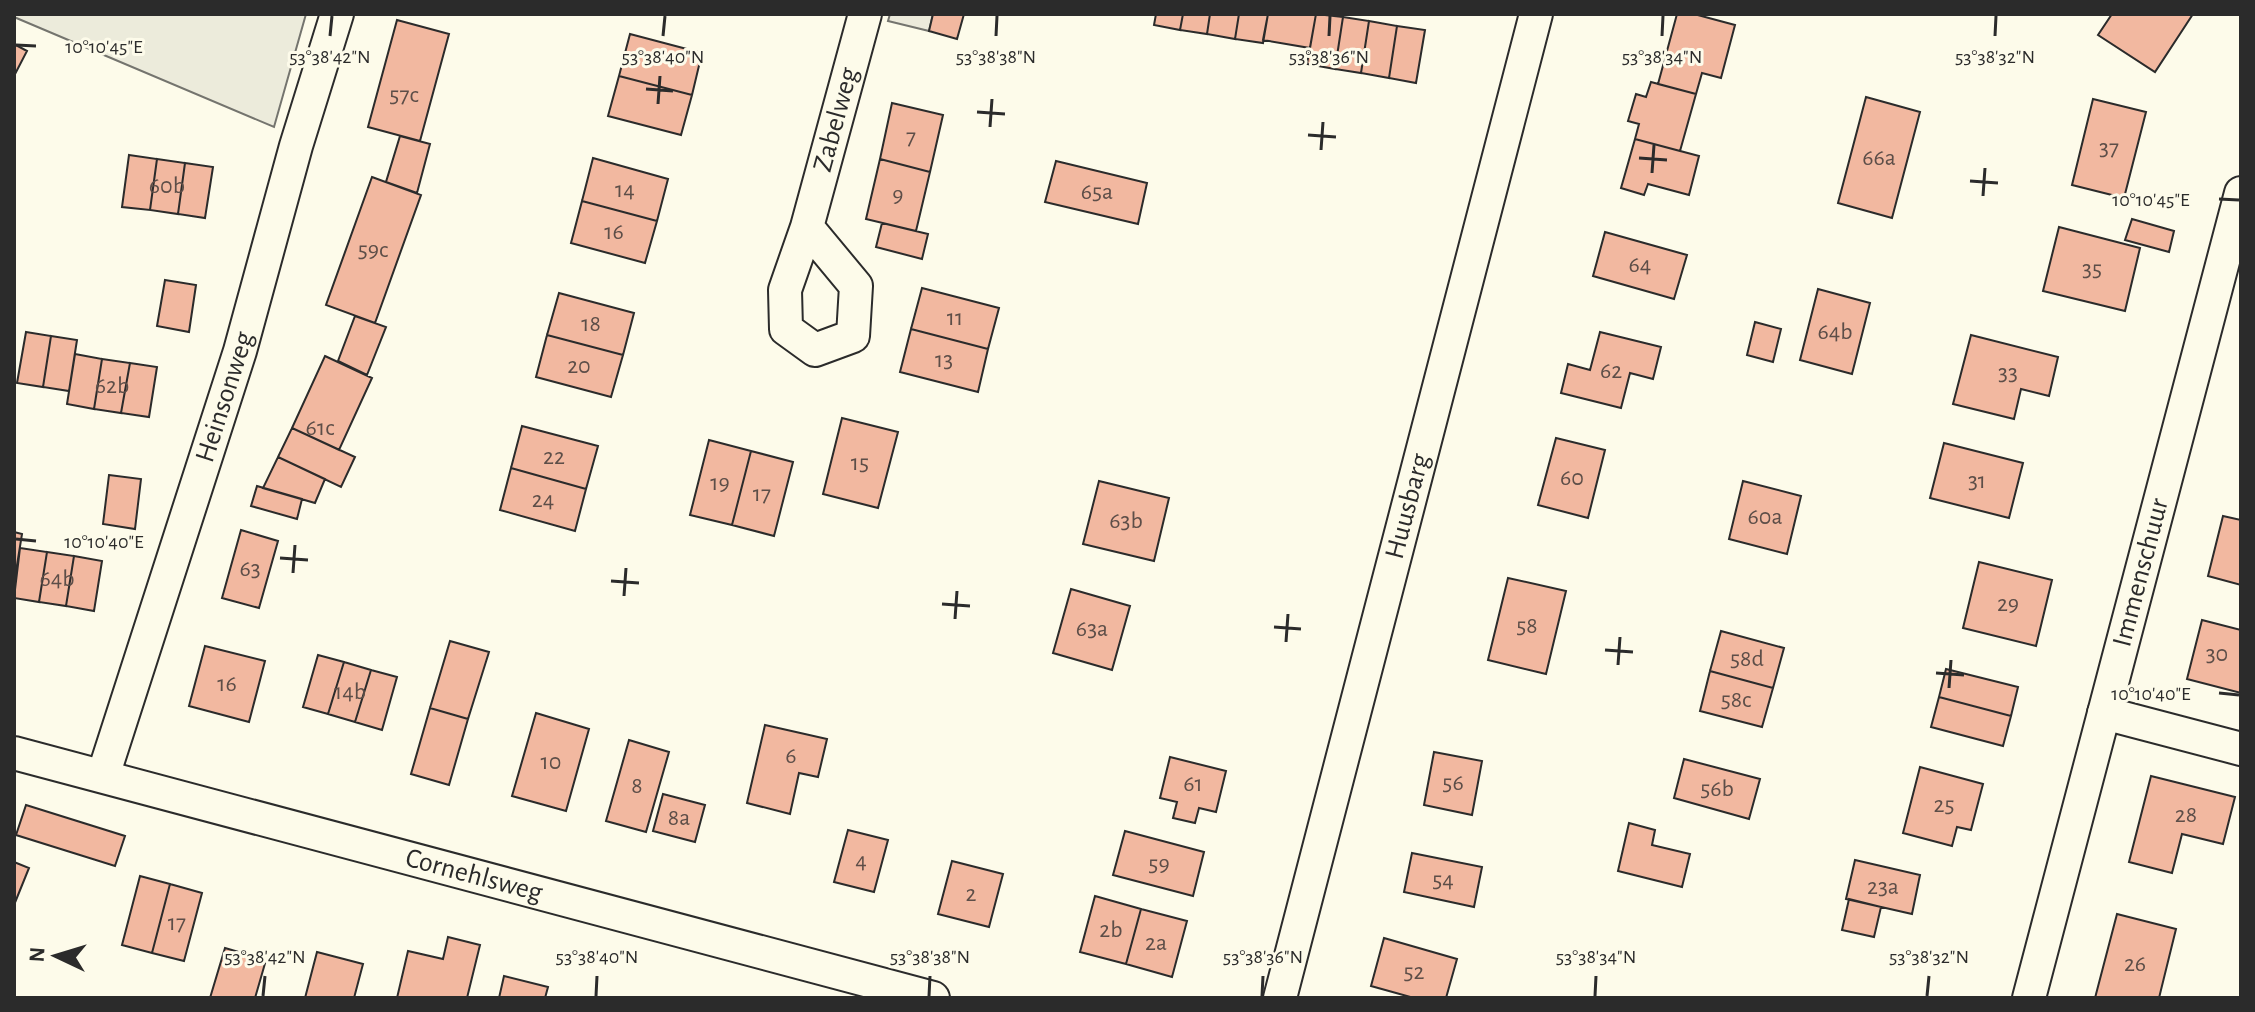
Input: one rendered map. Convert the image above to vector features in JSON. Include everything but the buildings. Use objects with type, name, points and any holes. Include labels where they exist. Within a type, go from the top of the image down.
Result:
[{"type":"street","name":"Heinsonweg","points":[[103,776],[240,351],[296,146],[337,14]]},
{"type":"street","name":"Zabelweg","points":[[807,227],[865,14]]},
{"type":"street","name":"Huusbarg","points":[[1280,998],[1529,16]]},
{"type":"street","name":"Immenschuur","points":[[2029,998],[2241,193]]},
{"type":"street","points":[[2104,713],[2241,749]]},
{"type":"street","name":"Cornehlsweg","points":[[14,753],[933,998]]},
{"type":"shaded area","points":[[14,14],[306,14],[274,127],[14,17]]},
{"type":"shaded area","points":[[890,14],[933,14],[929,31],[888,21]]}]
